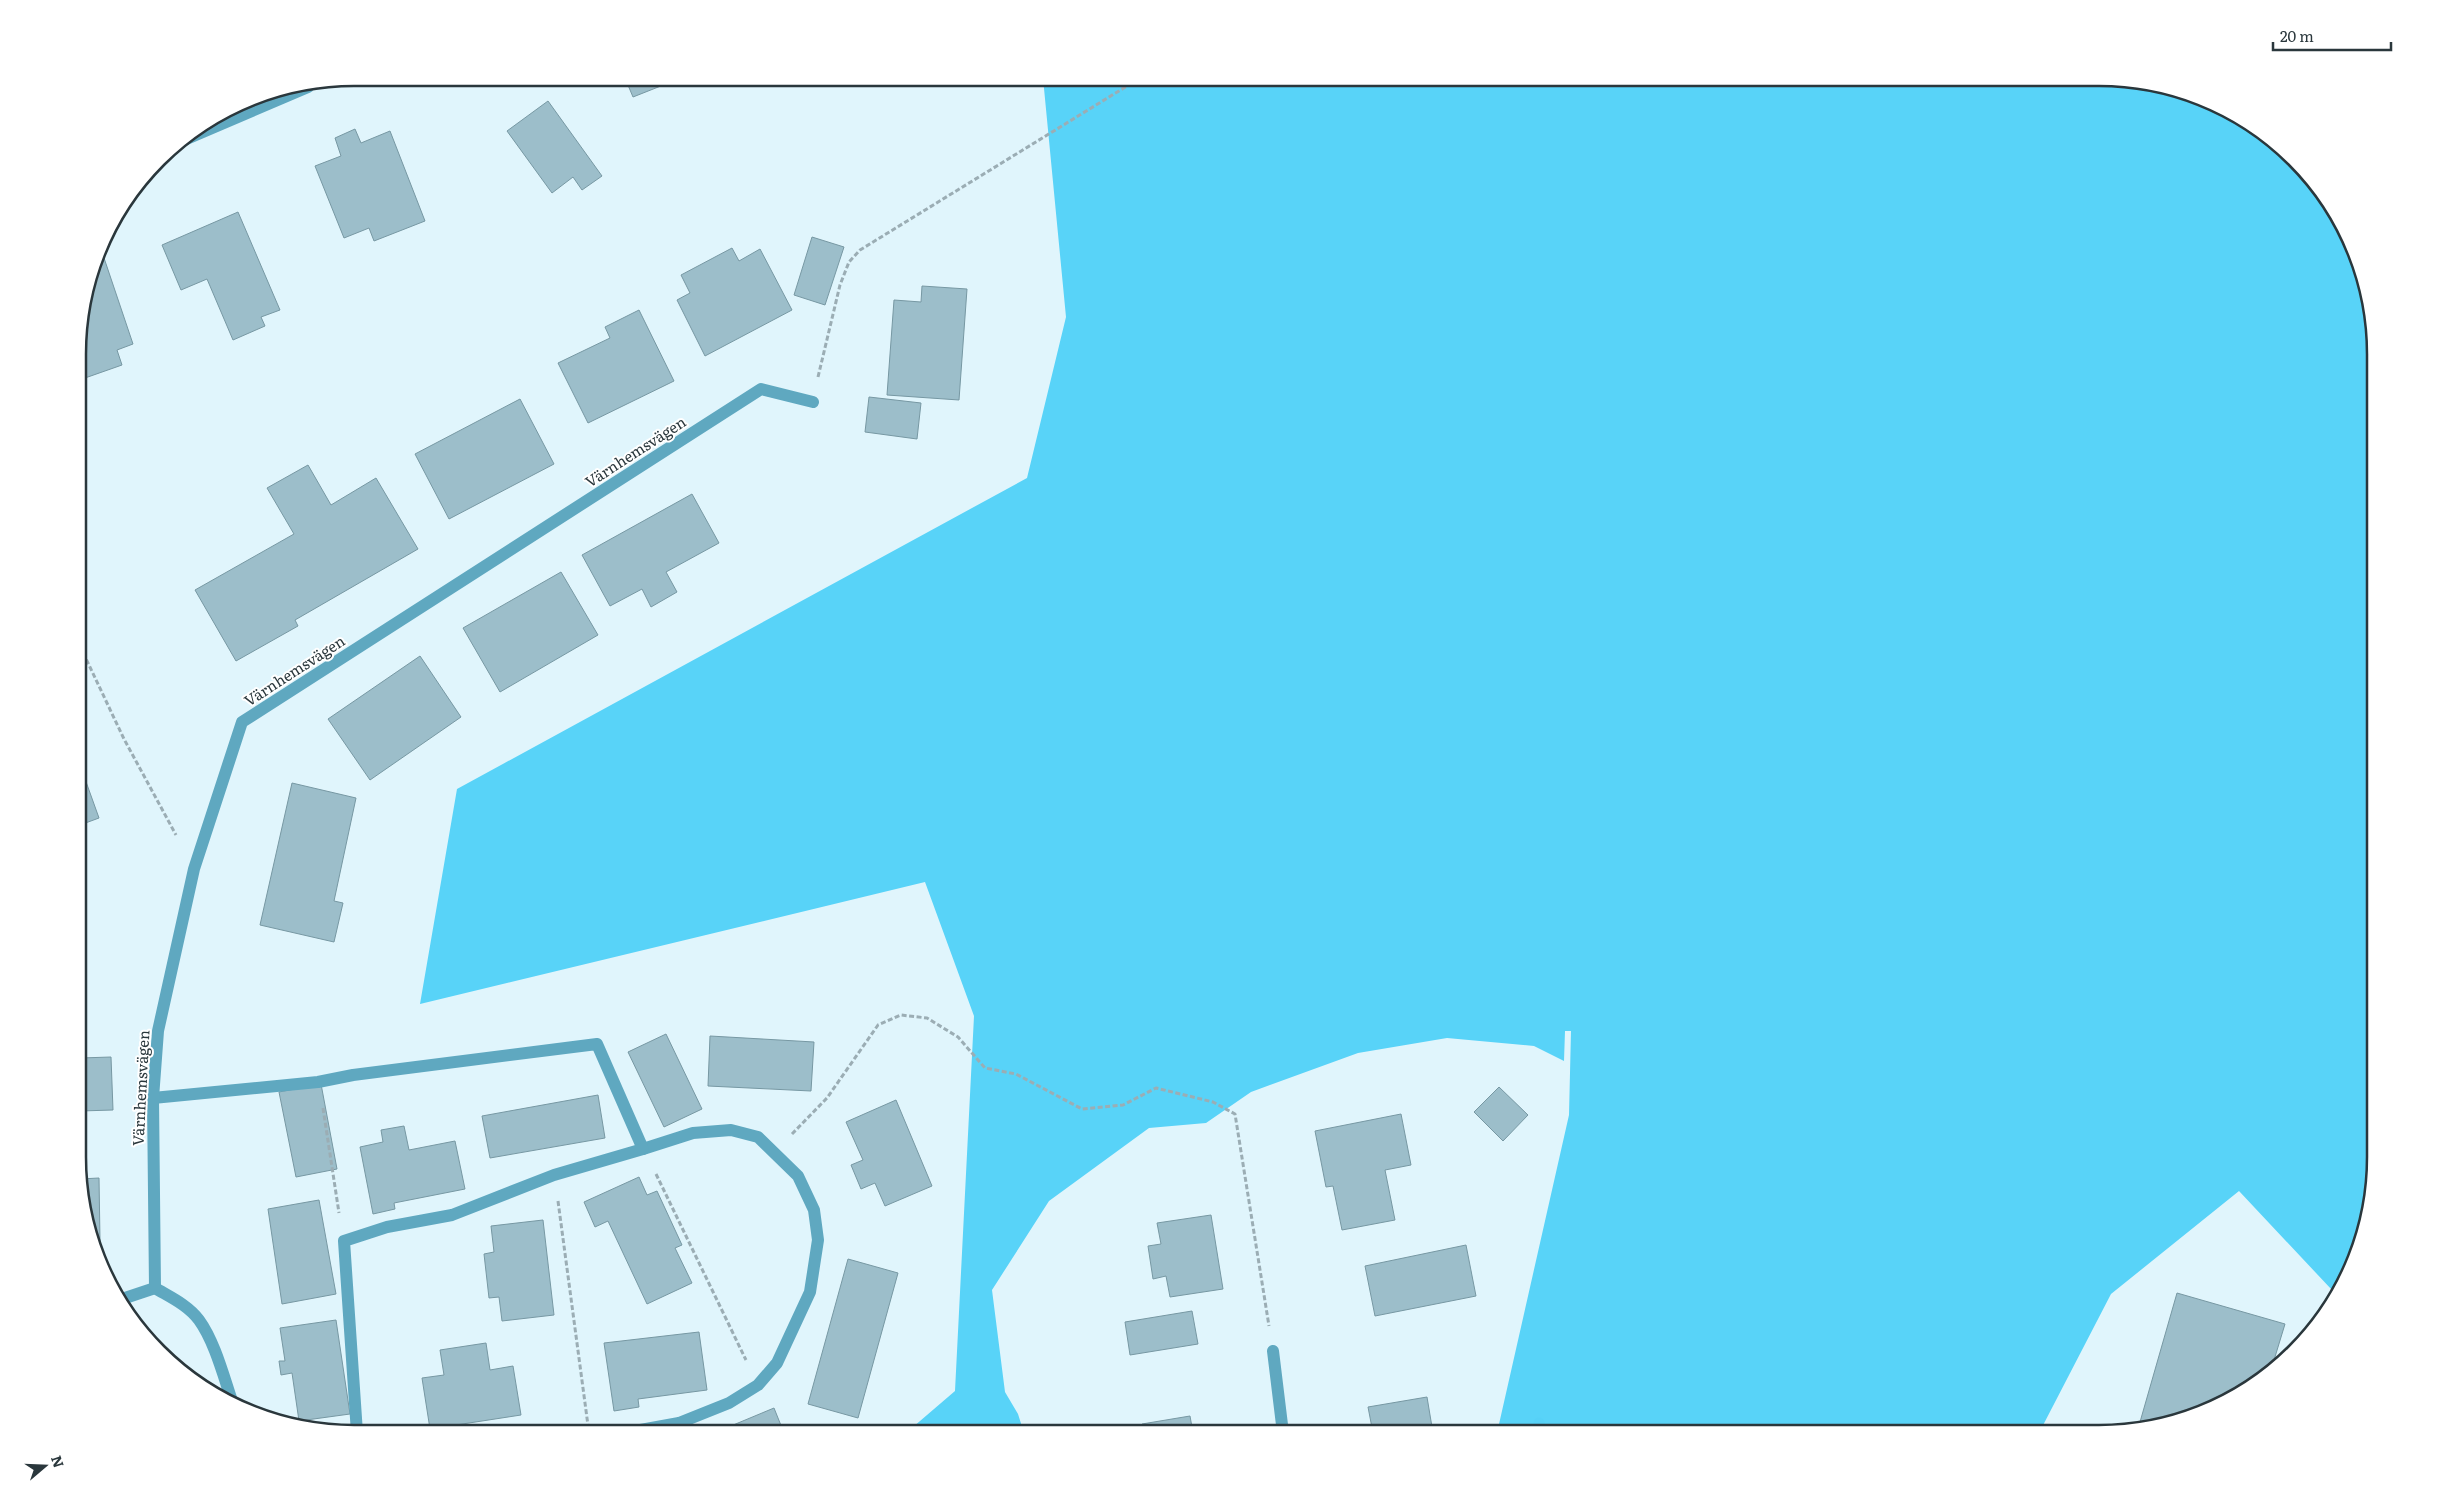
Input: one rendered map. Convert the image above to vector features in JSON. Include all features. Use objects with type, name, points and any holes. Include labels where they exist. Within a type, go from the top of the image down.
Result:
[{"type":"street","points":[[207,130],[294,93]]},
{"type":"street","name":"Värnhemsvägen","points":[[155,1288],[153,1098],[158,1030],[194,869],[242,722],[761,389],[813,402]]},
{"type":"street","points":[[153,1098],[318,1082],[353,1075],[597,1044],[643,1149]]},
{"type":"street","points":[[356,1425],[344,1241],[387,1227],[452,1215],[554,1175],[693,1133],[731,1130],[758,1137],[798,1176],[814,1210],[818,1240],[810,1292],[777,1363],[758,1385],[728,1402],[679,1423],[668,1425]]},
{"type":"street","points":[[126,1298],[155,1288],[182,1304],[199,1320],[216,1357],[229,1394]]},
{"type":"street","points":[[1273,1351],[1282,1425]]},
{"type":"path","points":[[813,402],[840,285],[849,262],[860,250],[1127,86]]},
{"type":"path","points":[[86,659],[124,739],[194,869]]},
{"type":"path","points":[[775,1152],[827,1098],[878,1025],[901,1015],[927,1018],[958,1037],[985,1068],[1016,1074],[1082,1109],[1123,1105],[1156,1088],[1213,1102],[1235,1114],[1273,1351]]},
{"type":"path","points":[[318,1082],[344,1241]]},
{"type":"path","points":[[643,1149],[758,1385]]},
{"type":"path","points":[[554,1175],[588,1425]]},
{"type":"shaded area","points":[[1044,86],[2099,86],[2151,91],[2185,100],[2217,114],[2248,131],[2276,153],[2300,177],[2331,220],[2353,268],[2362,302],[2366,336],[2367,1157],[2362,1209],[2358,1226],[2353,1243],[2332,1290],[2239,1191],[2111,1294],[2043,1425],[1499,1425],[1569,1115],[1571,1031],[1565,1031],[1564,1061],[1534,1046],[1447,1038],[1358,1053],[1251,1092],[1206,1123],[1149,1128],[1049,1201],[992,1290],[1005,1392],[1018,1414],[1021,1425],[915,1425],[955,1391],[974,1016],[925,882],[420,1004],[457,789],[1027,478],[1066,317]]},
{"type":"building","points":[[628,86],[661,86],[633,97]]},
{"type":"building","points":[[548,101],[602,176],[582,190],[573,177],[552,193],[507,131]]},
{"type":"building","points":[[355,129],[361,143],[390,131],[425,221],[374,241],[369,228],[344,238],[315,166],[341,156],[335,138]]},
{"type":"building","points":[[238,212],[280,310],[261,317],[265,326],[233,340],[207,279],[181,290],[162,245]]},
{"type":"building","points":[[812,237],[844,247],[825,305],[794,295]]},
{"type":"building","points":[[732,248],[739,261],[760,249],[792,310],[705,356],[677,300],[690,293],[681,275]]},
{"type":"building","points":[[104,258],[133,344],[117,350],[122,365],[86,378],[87,336],[91,302]]},
{"type":"building","points":[[922,286],[967,289],[959,400],[887,395],[894,300],[921,302]]},
{"type":"building","points":[[639,310],[674,381],[588,423],[558,363],[610,338],[605,327]]},
{"type":"building","points":[[869,397],[921,403],[917,439],[865,432]]},
{"type":"building","points":[[520,399],[554,464],[449,519],[415,454]]},
{"type":"building","points":[[308,465],[331,505],[376,478],[418,549],[295,620],[298,626],[236,661],[195,590],[294,534],[267,488]]},
{"type":"building","points":[[692,494],[719,543],[666,572],[677,592],[651,607],[642,589],[610,606],[582,555]]},
{"type":"building","points":[[561,572],[598,635],[500,692],[463,628]]},
{"type":"building","points":[[420,656],[461,717],[370,780],[328,719]]},
{"type":"building","points":[[86,782],[99,818],[86,823]]},
{"type":"building","points":[[292,783],[356,798],[334,901],[343,903],[334,942],[260,925]]},
{"type":"building","points":[[666,1034],[702,1109],[664,1127],[628,1052]]},
{"type":"building","points":[[710,1036],[814,1042],[811,1091],[708,1086]]},
{"type":"building","points":[[111,1057],[113,1110],[86,1111],[86,1058]]},
{"type":"building","points":[[321,1084],[337,1169],[296,1177],[279,1092]]},
{"type":"building","points":[[1499,1087],[1528,1115],[1503,1141],[1474,1112]]},
{"type":"building","points":[[598,1095],[605,1138],[490,1158],[482,1116]]},
{"type":"building","points":[[896,1100],[932,1186],[885,1206],[875,1183],[861,1189],[851,1165],[863,1160],[846,1122]]},
{"type":"building","points":[[1401,1114],[1411,1165],[1385,1170],[1395,1220],[1342,1230],[1333,1186],[1326,1187],[1315,1131]]},
{"type":"building","points":[[404,1126],[409,1150],[455,1141],[465,1189],[394,1203],[395,1209],[373,1214],[360,1147],[383,1142],[381,1130]]},
{"type":"building","points":[[639,1177],[647,1195],[657,1191],[682,1245],[675,1248],[692,1283],[647,1304],[608,1221],[595,1227],[584,1202]]},
{"type":"building","points":[[99,1178],[100,1241],[91,1209],[87,1179]]},
{"type":"building","points":[[319,1200],[336,1294],[282,1304],[268,1209]]},
{"type":"building","points":[[1211,1215],[1223,1289],[1170,1297],[1166,1276],[1153,1279],[1148,1246],[1161,1244],[1157,1223]]},
{"type":"building","points":[[543,1220],[554,1315],[502,1321],[499,1297],[489,1298],[484,1254],[494,1252],[491,1226]]},
{"type":"building","points":[[1466,1245],[1476,1296],[1375,1316],[1365,1266]]},
{"type":"building","points":[[848,1259],[898,1273],[858,1418],[808,1404]]},
{"type":"building","points":[[2177,1293],[2285,1324],[2274,1359],[2248,1380],[2217,1397],[2185,1411],[2140,1421]]},
{"type":"building","points":[[1192,1311],[1198,1344],[1130,1355],[1125,1322]]},
{"type":"building","points":[[336,1320],[350,1414],[304,1420],[299,1419],[292,1373],[281,1375],[279,1361],[285,1361],[280,1328]]},
{"type":"building","points":[[699,1332],[707,1390],[638,1399],[639,1407],[614,1411],[604,1343]]},
{"type":"building","points":[[486,1343],[490,1370],[513,1366],[521,1415],[456,1425],[429,1425],[422,1378],[444,1375],[440,1350]]},
{"type":"building","points":[[1427,1397],[1432,1425],[1371,1425],[1368,1407]]},
{"type":"building","points":[[774,1408],[781,1425],[733,1425]]},
{"type":"building","points":[[1190,1416],[1192,1425],[1142,1425]]}]
